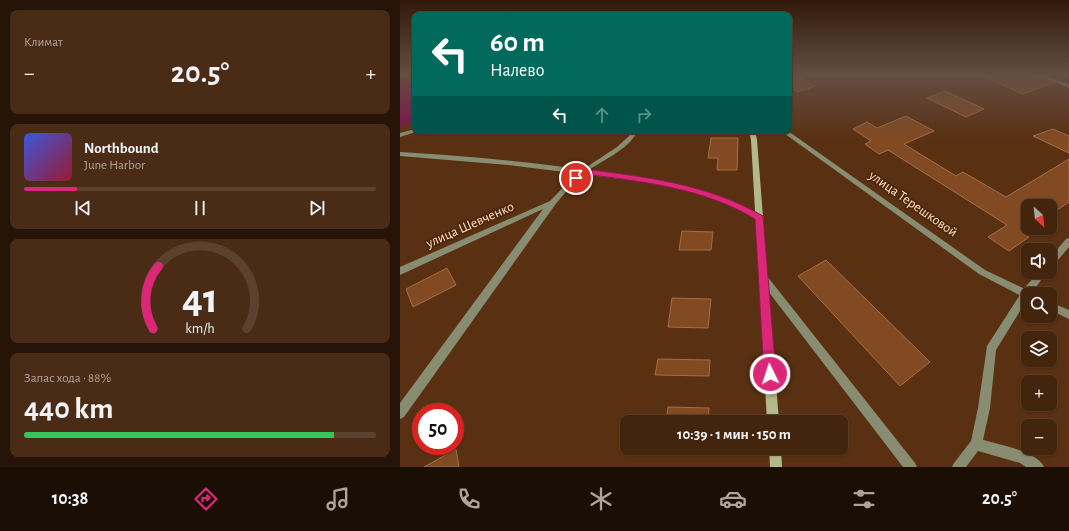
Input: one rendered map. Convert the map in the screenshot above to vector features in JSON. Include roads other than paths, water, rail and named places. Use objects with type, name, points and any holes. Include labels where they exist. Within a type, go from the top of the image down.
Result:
[{"type":"main road","points":[[753,134],[760,218],[773,415]]},
{"type":"main road","points":[[775,455],[776,467]]},
{"type":"street","points":[[400,135],[412,132]]},
{"type":"street","points":[[400,413],[552,203],[567,185],[584,171],[603,161],[616,151],[632,134]]},
{"type":"street","name":"улица Терешковой","points":[[788,134],[982,272],[1021,291]]},
{"type":"street","points":[[400,154],[507,162],[654,181],[709,194],[745,209],[760,218]]},
{"type":"street","name":"улица Шевченко","points":[[400,271],[552,203]]},
{"type":"street","points":[[1057,256],[1069,241]]},
{"type":"street","points":[[764,279],[910,467]]},
{"type":"street","points":[[958,467],[976,444],[984,408],[991,349],[1021,303]]},
{"type":"street","points":[[1057,309],[1069,315]]},
{"type":"street","points":[[976,444],[1023,458],[1038,467]]}]
